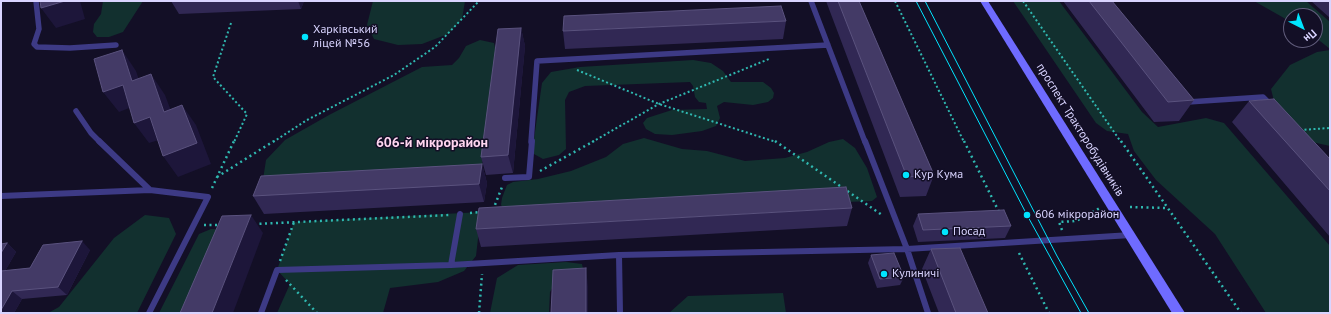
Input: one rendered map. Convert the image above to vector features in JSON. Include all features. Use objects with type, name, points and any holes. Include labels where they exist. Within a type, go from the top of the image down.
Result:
[{"type":"main road","name":"проспект Тракторобудівників","points":[[984,1],[1179,313]]},
{"type":"lane","points":[[36,1],[39,29],[34,44],[37,47],[70,48],[116,45]]},
{"type":"lane","points":[[811,1],[899,227],[928,313]]},
{"type":"lane","points":[[505,178],[529,177],[537,61],[828,45]]},
{"type":"lane","points":[[1183,96],[1188,102],[1263,97],[1278,114]]},
{"type":"lane","points":[[76,111],[91,133],[150,190]]},
{"type":"lane","points":[[1,196],[150,190],[208,197],[149,313]]},
{"type":"lane","points":[[451,265],[460,214]]},
{"type":"lane","points":[[261,313],[277,270],[482,265],[619,255],[907,249],[1131,236]]},
{"type":"lane","points":[[619,255],[620,313]]},
{"type":"path","points":[[217,177],[308,120],[394,75],[435,47],[479,1]]},
{"type":"path","points":[[895,1],[1000,214]]},
{"type":"path","points":[[1023,1],[1240,313]]},
{"type":"path","points":[[208,197],[247,114],[213,77],[231,23]]},
{"type":"path","points":[[529,177],[659,104],[773,58]]},
{"type":"path","points":[[575,69],[659,104],[774,140],[899,227]]},
{"type":"path","points":[[1294,130],[1330,128]]},
{"type":"path","points":[[246,224],[460,214],[493,211],[505,178]]},
{"type":"path","points":[[1067,240],[1059,222],[1076,221],[1102,207]]},
{"type":"path","points":[[1130,207],[1168,208]]},
{"type":"path","points":[[294,222],[277,270],[317,313]]},
{"type":"path","points":[[194,225],[224,225]]},
{"type":"path","points":[[1014,242],[1049,313]]},
{"type":"path","points":[[480,313],[482,265]]},
{"type":"green space","points":[[103,1],[143,1],[123,32],[109,37],[97,37],[93,32],[94,24],[101,14]]},
{"type":"green space","points":[[373,1],[465,1],[462,19],[448,34],[422,44],[398,45],[374,39],[367,25]]},
{"type":"green space","points":[[1013,1],[1059,1],[1142,112],[1158,127],[1206,118],[1224,123],[1330,246],[1330,313],[1266,313],[1215,234],[1156,180],[1134,151],[1128,134],[1107,131],[1096,123]]},
{"type":"green space","points":[[1254,1],[1306,1],[1314,8],[1283,8],[1283,17]]},
{"type":"green space","points":[[1323,16],[1330,22],[1330,49],[1323,43]]},
{"type":"green space","points":[[480,40],[494,43],[496,53],[482,166],[262,186],[266,160],[285,140],[329,115],[422,67],[452,65],[459,58],[466,46]]},
{"type":"green space","points":[[1330,50],[1330,146],[1312,142],[1274,101],[1271,89],[1290,65],[1317,52]]},
{"type":"green space","points":[[693,60],[711,63],[723,71],[731,82],[763,82],[771,88],[774,93],[773,98],[768,102],[753,105],[724,102],[717,106],[720,118],[716,126],[702,131],[672,135],[655,134],[646,129],[643,123],[647,118],[672,110],[707,109],[706,103],[699,102],[695,97],[693,86],[690,82],[585,86],[569,92],[565,100],[566,149],[559,155],[543,159],[534,154],[534,139],[542,83],[551,72],[580,67]]},
{"type":"green space","points":[[644,138],[682,149],[707,151],[745,161],[785,158],[807,152],[829,142],[843,139],[855,148],[867,168],[877,197],[872,201],[506,212],[501,205],[507,185],[513,182],[538,179],[571,171],[606,157],[623,144]]},
{"type":"green space","points":[[481,212],[476,256],[464,271],[438,282],[390,288],[383,313],[277,313],[290,284],[277,270],[294,222]]},
{"type":"green space","points":[[145,215],[169,218],[176,234],[137,313],[48,313],[59,307],[114,238]]},
{"type":"green space","points":[[211,229],[227,230],[199,313],[159,313],[199,234]]},
{"type":"green space","points":[[566,262],[582,264],[583,269],[555,283],[550,292],[549,313],[490,313],[497,278],[518,265]]},
{"type":"green space","points":[[783,293],[786,313],[669,313],[688,296]]},
{"type":"building","points":[[40,1],[65,1],[41,8]]},
{"type":"building","points":[[838,1],[859,1],[934,175],[907,177]]},
{"type":"building","points":[[1089,1],[1112,1],[1194,100],[1168,102]]},
{"type":"building","points":[[781,6],[786,21],[563,31],[564,16]]},
{"type":"building","points":[[521,28],[508,155],[481,157],[498,29]]},
{"type":"building","points":[[122,50],[132,81],[151,74],[164,112],[182,105],[197,143],[163,156],[150,117],[134,123],[123,85],[103,92],[94,59]]},
{"type":"building","points":[[1274,99],[1330,159],[1330,191],[1249,101]]},
{"type":"building","points":[[482,164],[479,184],[253,196],[261,176]]},
{"type":"building","points":[[846,187],[852,208],[476,229],[479,208]]},
{"type":"building","points":[[1004,210],[1011,226],[923,230],[918,214]]},
{"type":"building","points":[[251,215],[212,313],[180,313],[222,216]]},
{"type":"building","points":[[82,241],[58,287],[12,291],[1,310],[1,271],[30,268],[43,245]]},
{"type":"building","points":[[7,243],[1,253],[1,244]]},
{"type":"building","points":[[960,248],[988,313],[956,313],[931,249]]},
{"type":"building","points":[[894,253],[904,277],[880,279],[871,255]]},
{"type":"building","points":[[586,268],[586,313],[551,313],[553,270]]},
{"type":"tram line","points":[[916,1],[1027,215],[1081,313]]},
{"type":"tram line","points":[[925,1],[1057,256],[1089,313]]},
{"type":"place","name":"Харківський ліцей №56","points":[[305,37]]},
{"type":"place","name":"Кур Кума","points":[[906,175]]},
{"type":"place","name":"606 мікрорайон","points":[[1027,215]]},
{"type":"place","name":"Посад","points":[[945,232]]},
{"type":"place","name":"Кулиничі","points":[[884,274]]},
{"type":"district","name":"606-й мікрорайон","points":[[432,143]]}]
